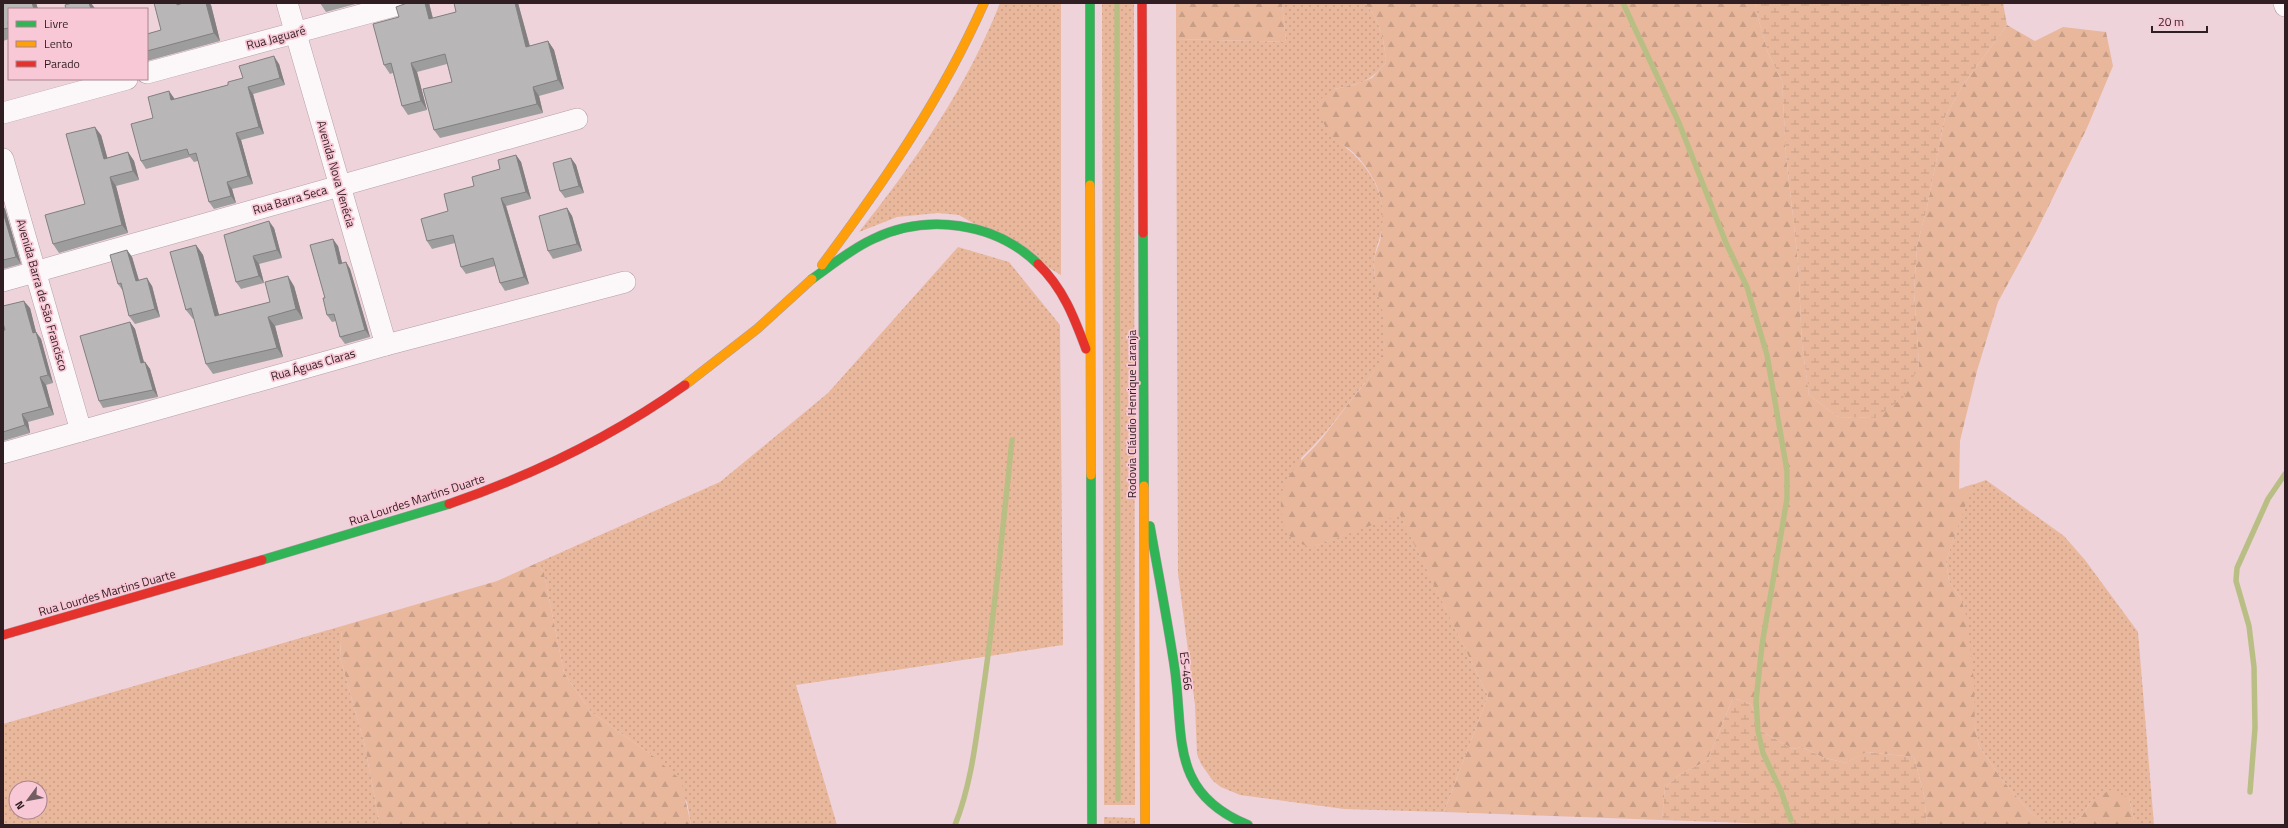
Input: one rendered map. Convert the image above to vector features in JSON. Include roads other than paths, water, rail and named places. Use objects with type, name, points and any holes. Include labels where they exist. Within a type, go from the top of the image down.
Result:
[{"type":"main road","points":[[812,279],[891,172],[917,133],[963,51],[984,3]]},
{"type":"main road","points":[[1090,3],[1092,825]]},
{"type":"main road","name":"Rodovia Cláudio Henrique Laranja","points":[[1142,3],[1145,825]]},
{"type":"main road","points":[[812,279],[863,244],[900,228],[940,223],[980,229],[1002,238],[1029,255],[1054,281],[1073,313],[1091,365]]},
{"type":"main road","name":"Rua Lourdes Martins Duarte","points":[[3,635],[430,511],[484,493],[529,474],[617,429],[682,387],[739,345],[812,279]]},
{"type":"main road","name":"ES-466","points":[[1144,492],[1175,670],[1183,757],[1196,784],[1205,797],[1228,816],[1248,825]]},
{"type":"street","name":"Avenida Nova Venécia","points":[[287,3],[386,345]]},
{"type":"street","name":"Rua Jaguaré","points":[[148,73],[405,3]]},
{"type":"street","points":[[3,113],[123,80]]},
{"type":"street","name":"Rua Barra Seca","points":[[3,282],[340,185],[577,119]]},
{"type":"street","name":"Avenida Barra de São Francisco","points":[[3,159],[80,431]]},
{"type":"street","name":"Rua Águas Claras","points":[[3,453],[386,345],[625,282]]},
{"type":"waterway","points":[[1117,3],[1118,799]]},
{"type":"waterway","points":[[1623,3],[1679,123],[1726,243],[1747,287],[1767,355],[1787,471],[1787,499],[1762,645],[1756,701],[1758,731],[1763,753],[1781,791],[1791,820]]},
{"type":"waterway","points":[[955,825],[961,810],[969,778],[978,730],[995,601],[1012,440]]},
{"type":"waterway","points":[[2250,792],[2255,728],[2254,667],[2249,626],[2236,581],[2237,568],[2268,499],[2285,474]]}]
